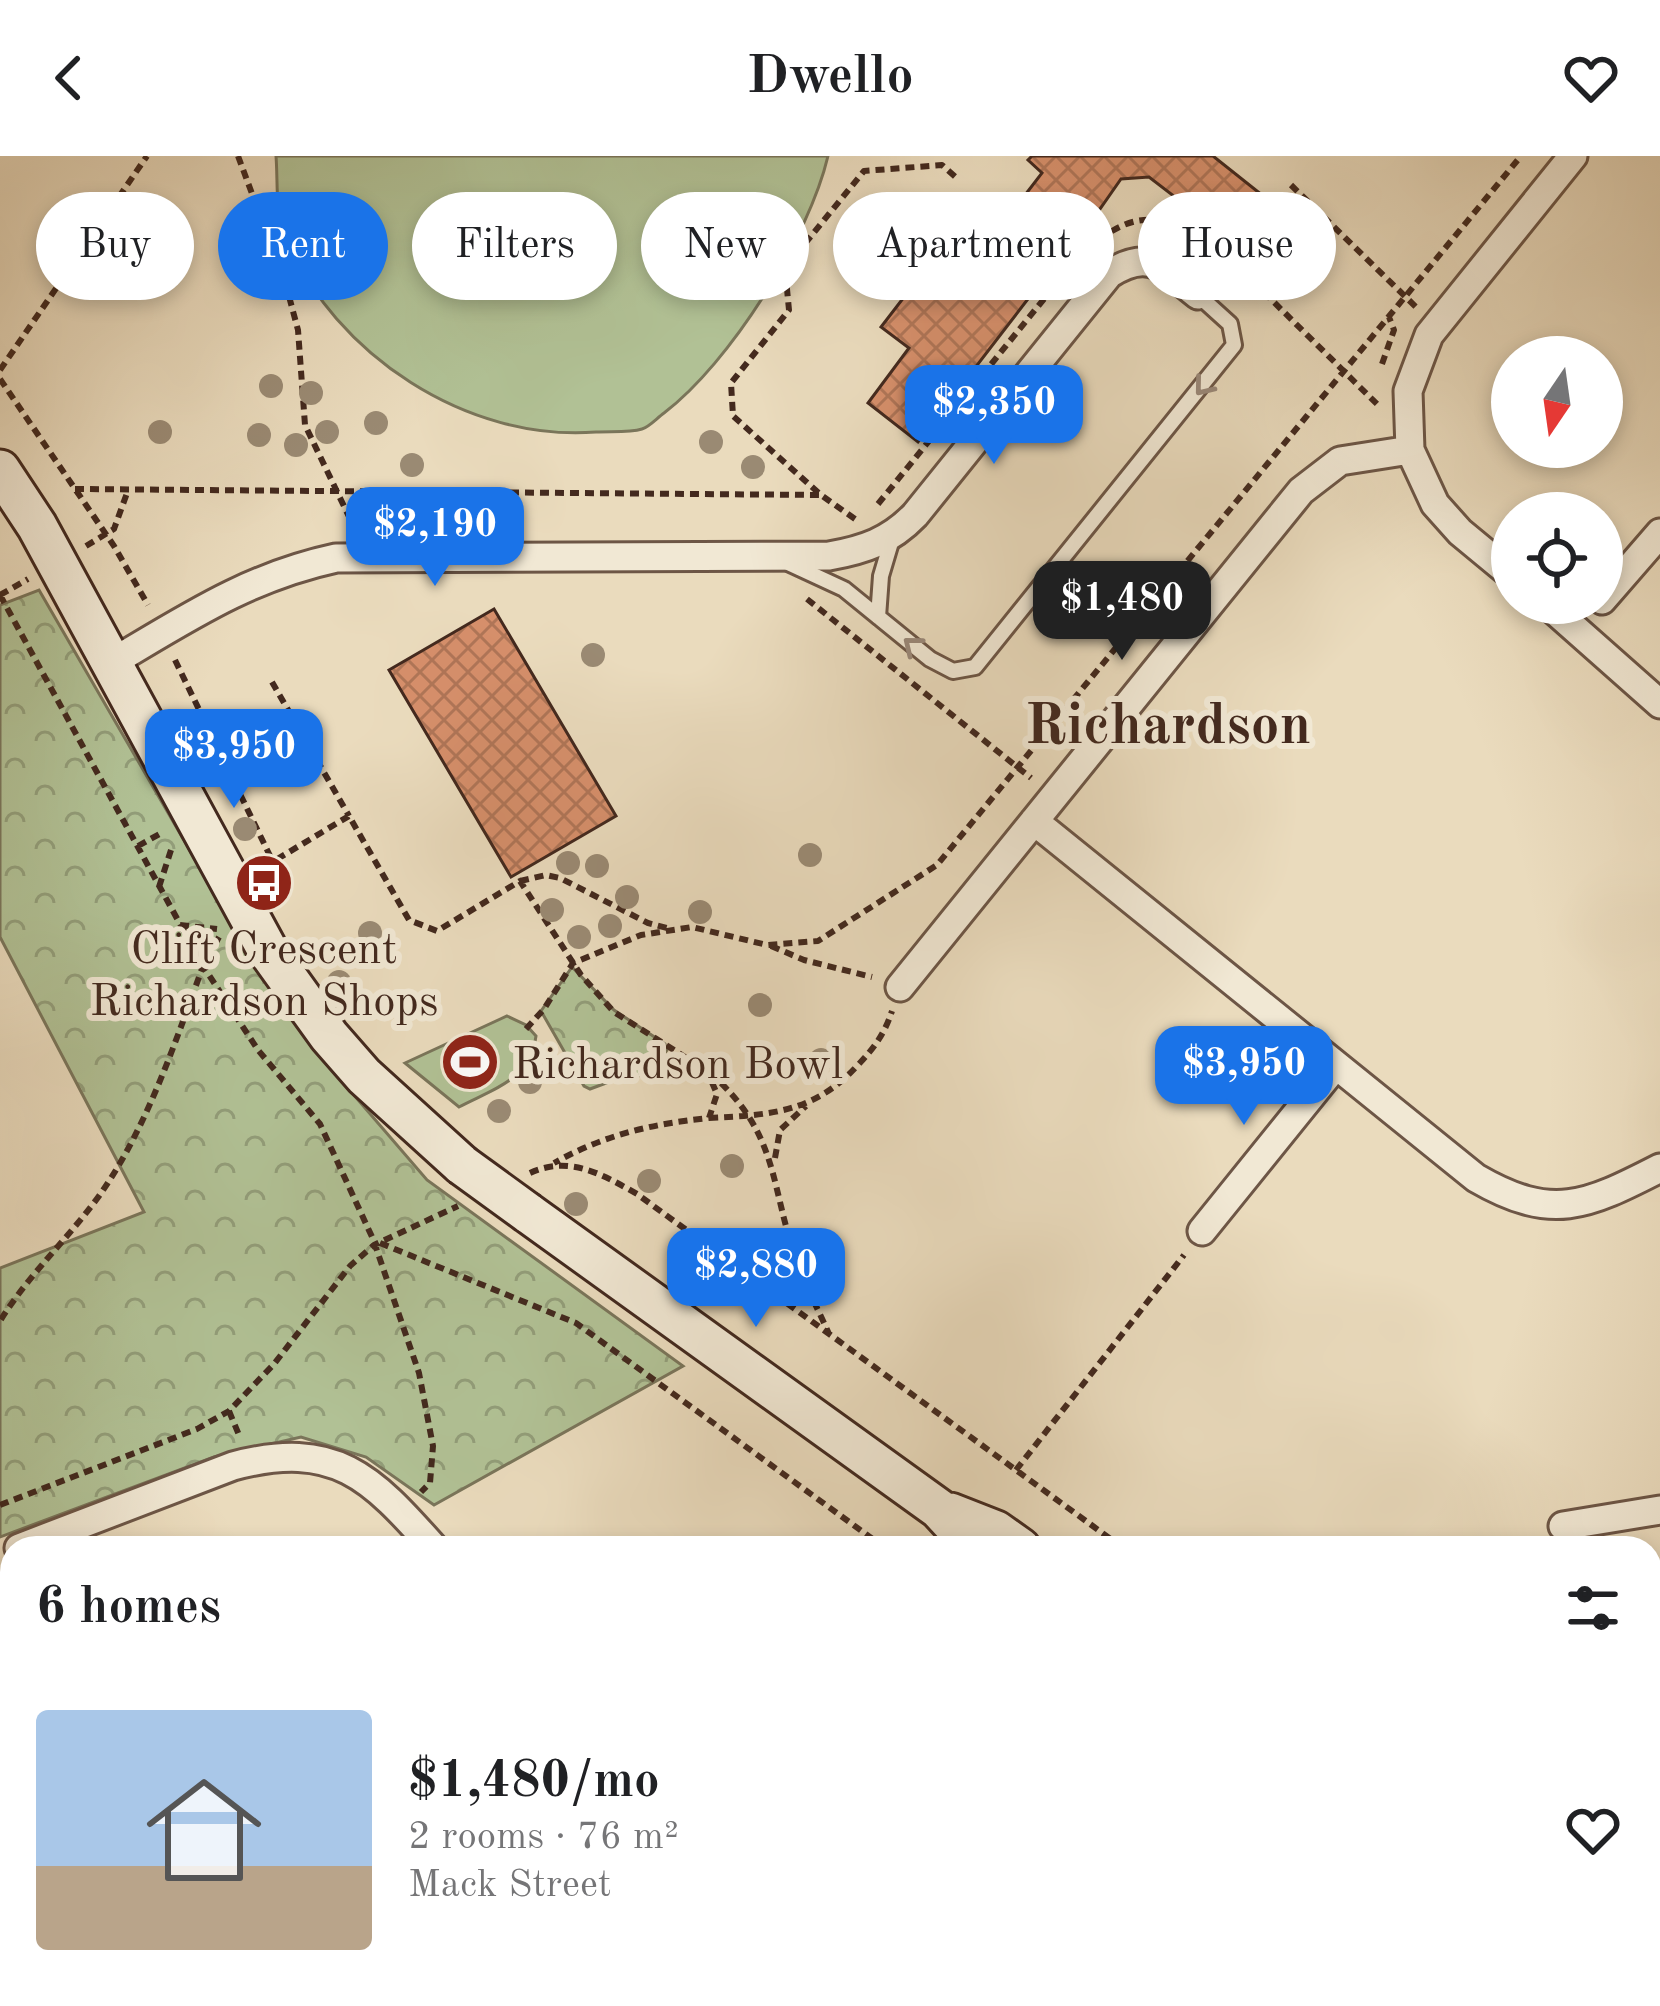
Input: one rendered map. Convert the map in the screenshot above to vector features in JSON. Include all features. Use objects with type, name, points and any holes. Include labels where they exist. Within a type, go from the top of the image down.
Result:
[{"type":"street","points":[[1491,558],[1435,504],[1410,449],[1408,391],[1420,352],[1436,326],[1573,156]]},
{"type":"street","points":[[111,663],[234,591],[284,569],[336,558],[766,556],[866,550],[915,515],[1109,274],[1138,260]]},
{"type":"street","points":[[900,987],[1301,491],[1340,461],[1410,449]]},
{"type":"street","points":[[0,470],[37,526],[268,951],[364,1076],[462,1165],[525,1195],[939,1509],[964,1536]]},
{"type":"street","points":[[1623,576],[1660,532]]},
{"type":"street","points":[[1571,624],[1660,704]]},
{"type":"street","points":[[1577,629],[1581,624]]},
{"type":"street","points":[[1034,821],[1476,1178],[1512,1199],[1574,1205],[1615,1192],[1660,1168]]},
{"type":"street","points":[[1202,1231],[1336,1065]]},
{"type":"street","points":[[53,1536],[256,1460],[302,1457],[346,1468],[385,1492],[423,1536]]},
{"type":"street","points":[[939,1509],[1003,1536]]},
{"type":"street","points":[[1563,1526],[1660,1510]]},
{"type":"lane","points":[[766,556],[844,589],[930,659],[953,671],[975,667],[1234,345],[1230,324],[1203,300]]},
{"type":"lane","points":[[878,616],[881,576],[893,534]]},
{"type":"path","points":[[0,370],[147,156]]},
{"type":"path","points":[[238,156],[286,285],[298,330],[305,425],[334,491]]},
{"type":"path","points":[[767,945],[818,941],[937,865],[1521,156]]},
{"type":"path","points":[[75,488],[821,495],[733,416],[730,383],[789,310],[785,268],[864,171],[942,165],[959,180]]},
{"type":"path","points":[[1291,185],[1436,326]]},
{"type":"path","points":[[1281,314],[1388,413],[1407,416]]},
{"type":"path","points":[[114,530],[128,491]]},
{"type":"path","points":[[0,596],[203,966],[259,1050],[320,1124],[377,1244],[410,1338],[433,1446],[430,1483],[400,1510]]},
{"type":"path","points":[[805,596],[1054,797]]},
{"type":"path","points":[[272,682],[409,920],[437,932],[520,881],[546,875],[648,923],[724,932],[900,987],[884,1037],[840,1084],[792,1115],[780,1130],[774,1152],[798,1264],[830,1334]]},
{"type":"path","points":[[273,862],[349,816]]},
{"type":"path","points":[[138,846],[166,831],[174,844],[159,887]]},
{"type":"path","points":[[520,881],[573,963],[614,1012],[707,1070],[752,1115],[776,1172]]},
{"type":"path","points":[[0,1321],[26,1280],[99,1196],[172,1052],[203,966],[224,929]]},
{"type":"path","points":[[526,1029],[573,963],[640,935],[676,929]]},
{"type":"path","points":[[707,1070],[717,1094],[709,1118]]},
{"type":"path","points":[[525,1195],[550,1165],[616,1134],[656,1123],[752,1115],[809,1104]]},
{"type":"path","points":[[550,1165],[592,1171],[637,1194],[1107,1536]]},
{"type":"path","points":[[0,1505],[196,1429],[229,1411],[274,1364],[350,1266],[377,1244],[461,1205]]},
{"type":"path","points":[[1016,1470],[1202,1231]]},
{"type":"path","points":[[377,1244],[575,1323],[868,1536]]},
{"type":"green space","points":[[276,156],[828,156],[809,210],[809,192],[641,192],[641,300],[761,300],[689,391],[647,426],[631,431],[548,431],[500,422],[454,406],[411,382],[371,353],[322,300],[388,300],[388,192],[277,192]]},
{"type":"green space","points":[[39,590],[233,925],[347,1087],[427,1180],[683,1366],[434,1505],[366,1457],[301,1437],[214,1457],[0,1536],[0,1268],[144,1212],[0,937],[0,605]]},
{"type":"green space","points":[[572,967],[614,1010],[665,1044],[667,1050],[651,1074],[590,1089],[584,1086],[541,1011]]},
{"type":"green space","name":"Richardson Bowl","points":[[507,1016],[536,1036],[526,1063],[509,1081],[459,1107],[405,1063]]},
{"type":"building","points":[[1032,156],[1213,156],[1258,192],[1168,192],[1149,177],[1121,179],[1112,192],[1027,192],[1042,173],[1028,160]]},
{"type":"building","points":[[902,300],[1027,300],[918,442],[868,403],[909,348],[881,327]]},
{"type":"building","points":[[494,609],[616,816],[511,877],[389,670]]},
{"type":"place","name":"Clift Crescent Richardson Shops","points":[[264,883]]},
{"type":"place","name":"Richardson Bowl","points":[[470,1062]]},
{"type":"district","name":"Richardson","points":[[1168,723]]}]
